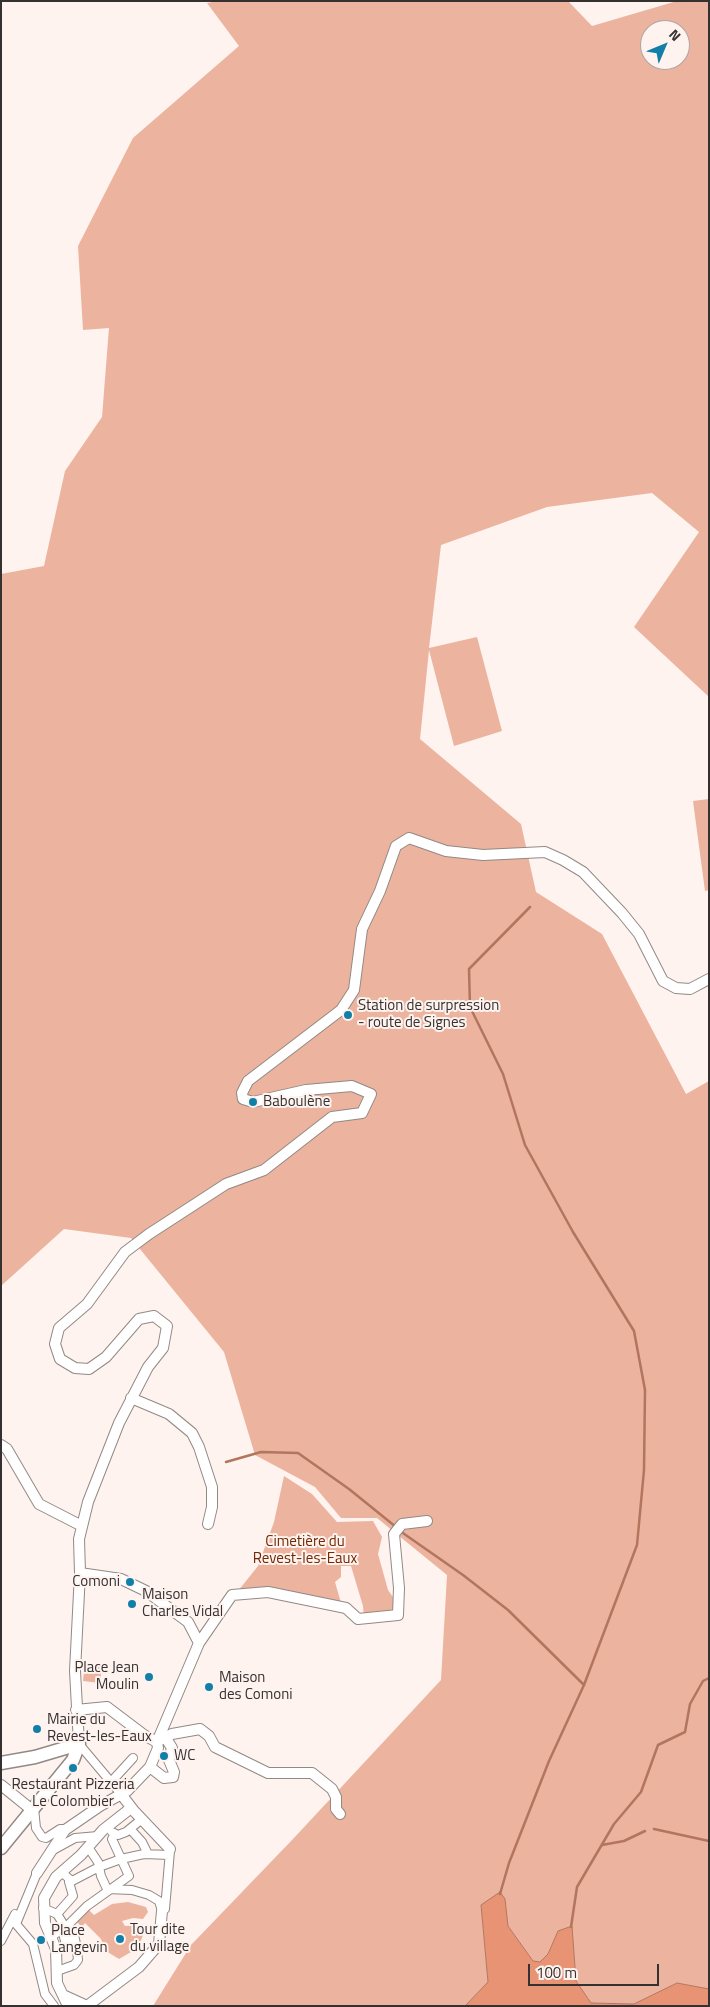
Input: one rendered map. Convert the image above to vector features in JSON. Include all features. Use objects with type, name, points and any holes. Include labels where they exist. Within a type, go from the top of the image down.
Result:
[{"type":"street","points":[[161,1926],[165,1918],[170,1852],[131,1808],[84,1749],[80,1737],[76,1710],[76,1624],[80,1573],[79,1538],[88,1502],[131,1398],[148,1367],[163,1348],[167,1326],[154,1316],[139,1319],[106,1357],[89,1369],[75,1368],[60,1358],[55,1344],[59,1328],[87,1304],[125,1252],[226,1184],[264,1170],[332,1117],[362,1113],[371,1094],[352,1086],[306,1090],[252,1102],[243,1098],[242,1093],[248,1081],[341,1010],[354,990],[362,929],[399,842],[409,838],[446,851],[483,855],[545,852],[584,872],[622,913],[639,934],[663,981],[676,988],[690,989],[709,979]]},
{"type":"street","points":[[131,1398],[170,1414],[192,1433],[199,1447],[212,1487],[212,1507],[208,1524]]},
{"type":"street","points":[[1,1445],[7,1449],[39,1504],[82,1526]]},
{"type":"street","points":[[54,2006],[45,1994],[32,1944],[16,1926],[29,1890],[49,1851],[66,1829],[121,1794],[150,1767],[199,1643],[232,1595],[268,1592],[346,1608],[358,1619],[398,1614],[399,1588],[395,1534],[402,1524],[427,1521]]},
{"type":"street","points":[[80,1573],[121,1579],[146,1590],[188,1622],[199,1643]]},
{"type":"street","points":[[76,1710],[107,1707],[144,1735],[167,1740],[172,1748],[169,1760],[174,1772],[173,1777],[164,1778],[150,1767]]},
{"type":"street","points":[[160,1740],[172,1734],[200,1729],[209,1736],[215,1748],[268,1773],[312,1773],[332,1789],[336,1797],[336,1809],[340,1814]]},
{"type":"street","points":[[1,1763],[84,1749]]},
{"type":"street","points":[[4,1842],[84,1749]]},
{"type":"street","points":[[111,1782],[133,1758]]},
{"type":"street","points":[[1,1785],[33,1809],[36,1828],[42,1837],[46,1838],[60,1829],[66,1829]]},
{"type":"street","points":[[68,2006],[57,1983],[56,1949],[45,1923],[43,1908],[45,1896],[61,1872],[100,1833],[131,1808]]},
{"type":"street","points":[[49,1851],[76,1838],[100,1833],[120,1835],[131,1830],[142,1819]]},
{"type":"street","points":[[131,1830],[151,1854]]},
{"type":"street","points":[[51,1937],[68,1925],[107,1890],[129,1876],[112,1839],[115,1834]]},
{"type":"street","points":[[88,1847],[99,1867],[100,1876],[107,1890]]},
{"type":"street","points":[[69,1882],[99,1867],[121,1859],[170,1852]]},
{"type":"street","points":[[58,1914],[73,1896],[69,1882],[61,1872]]},
{"type":"street","points":[[29,1890],[45,1896]]},
{"type":"street","points":[[63,1995],[85,2006],[96,2000],[154,1953],[159,1944],[162,1911],[159,1901],[150,1895],[132,1890],[107,1890]]},
{"type":"street","points":[[1,1941],[16,1914],[26,1902]]},
{"type":"street","points":[[43,1908],[58,1914]]},
{"type":"street","points":[[57,1971],[70,1967],[78,1960],[75,1939],[65,1941],[58,1914]]},
{"type":"green space","points":[[219,1],[568,1],[592,26],[677,1],[709,1],[709,697],[634,627],[699,532],[652,493],[547,507],[441,545],[429,648],[477,637],[502,731],[454,746],[429,650],[420,739],[521,824],[536,892],[602,934],[686,1094],[709,1081],[709,1989],[677,1983],[634,2004],[591,2003],[576,1981],[572,1926],[558,1931],[548,1954],[540,1962],[533,1961],[508,1926],[505,1899],[481,1906],[488,1982],[465,2006],[153,2006],[191,1945],[441,1680],[447,1575],[377,1518],[341,1518],[315,1487],[255,1455],[224,1352],[131,1238],[64,1229],[1,1286],[1,574],[44,566],[65,471],[102,417],[109,328],[83,330],[78,246],[133,138],[239,46],[207,3]]},
{"type":"green space","points":[[709,799],[709,890],[705,891],[693,801]]},
{"type":"green space","name":"Cimetière du Revest-les-Eaux","points":[[284,1476],[312,1494],[337,1522],[373,1521],[382,1537],[378,1554],[388,1590],[395,1600],[394,1611],[364,1617],[363,1606],[351,1566],[341,1566],[341,1577],[335,1582],[341,1603],[238,1591],[258,1566],[274,1522]]},
{"type":"green space","points":[[85,1663],[102,1665],[100,1683],[83,1681]]},
{"type":"green space","points":[[128,1902],[146,1907],[148,1912],[143,1919],[133,1918],[122,1921],[125,1926],[141,1925],[143,1935],[138,1948],[119,1959],[106,1951],[101,1939],[85,1923],[82,1927],[75,1920],[87,1908],[94,1915],[112,1904]]},
{"type":"shaded area","points":[[500,1892],[505,1899],[508,1926],[533,1961],[540,1962],[548,1954],[558,1931],[572,1926],[576,1981],[591,2003],[634,2004],[677,1983],[709,1989],[709,2006],[465,2006],[488,1982],[481,1905]]},
{"type":"waterway","points":[[500,1894],[509,1863],[549,1761],[584,1685],[637,1545],[644,1470],[645,1390],[634,1331],[573,1232],[525,1145],[503,1074],[470,1007],[469,969],[530,907]]},
{"type":"waterway","points":[[226,1462],[261,1452],[298,1453],[349,1489],[396,1527]]},
{"type":"waterway","points":[[400,1531],[463,1575],[508,1610],[584,1685]]},
{"type":"waterway","points":[[571,1927],[577,1887],[614,1824],[641,1792],[658,1745],[685,1732],[690,1704],[703,1681],[709,1678]]},
{"type":"waterway","points":[[654,1829],[709,1841]]},
{"type":"waterway","points":[[602,1845],[624,1841],[645,1831]]},
{"type":"place","name":"Station de surpression - route de Signes","points":[[348,1015]]},
{"type":"place","name":"Baboulène","points":[[253,1102]]},
{"type":"place","name":"Comoni","points":[[130,1582]]},
{"type":"place","name":"Maison Charles Vidal","points":[[132,1604]]},
{"type":"place","name":"Place Jean Moulin","points":[[149,1677]]},
{"type":"place","name":"Maison des Comoni","points":[[209,1687]]},
{"type":"place","name":"Mairie du Revest-les-Eaux","points":[[37,1729]]},
{"type":"place","name":"WC","points":[[164,1756]]},
{"type":"place","name":"Restaurant Pizzeria Le Colombier","points":[[73,1768]]},
{"type":"place","name":"Tour dite du village","points":[[120,1939]]},
{"type":"place","name":"Place Langevin","points":[[41,1940]]}]
